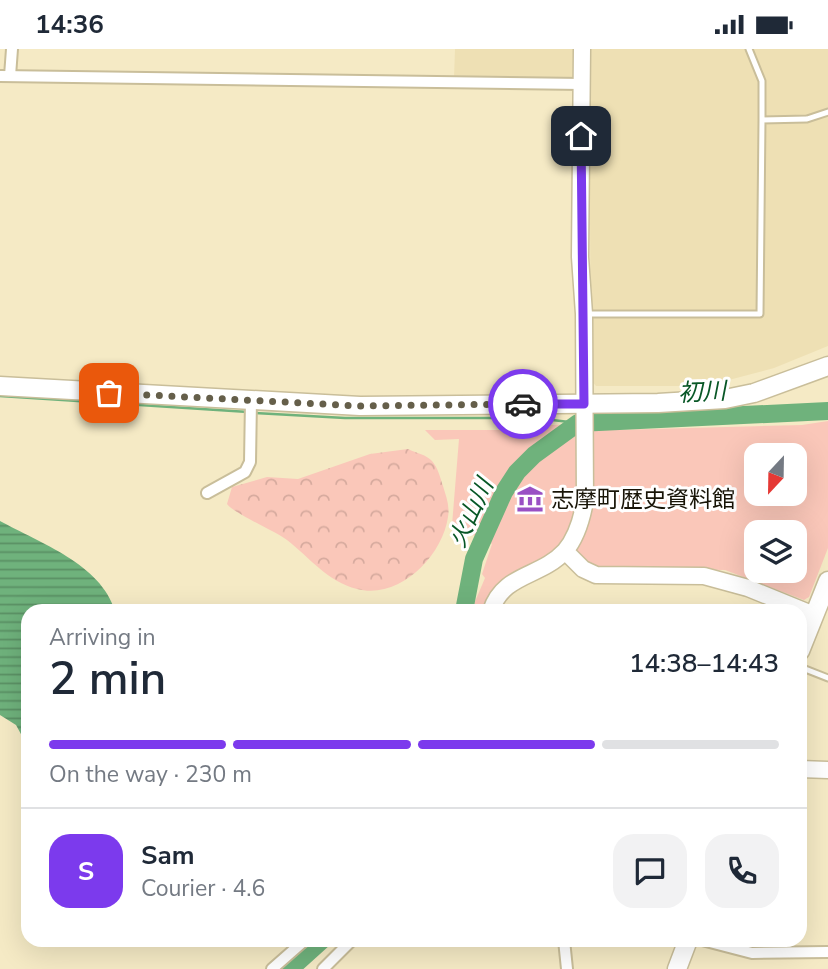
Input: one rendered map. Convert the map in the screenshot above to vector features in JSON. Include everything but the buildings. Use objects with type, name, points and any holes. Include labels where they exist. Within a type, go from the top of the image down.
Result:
[{"type":"main road","points":[[0,386],[251,403],[374,406],[584,395],[725,399],[754,393],[828,366]]},
{"type":"main road","points":[[807,633],[828,581]]},
{"type":"main road","points":[[677,969],[685,947]]},
{"type":"street","points":[[12,49],[5,76],[582,84]]},
{"type":"street","points":[[494,604],[508,583],[537,571],[565,551],[581,520],[585,501],[584,314],[580,257],[582,49]]},
{"type":"street","points":[[207,493],[245,473],[250,463],[251,403]]},
{"type":"street","points":[[565,551],[583,569],[596,575],[704,576],[748,588],[787,604]]},
{"type":"street","points":[[807,612],[814,615]]},
{"type":"street","points":[[807,769],[828,770]]},
{"type":"street","points":[[272,969],[297,947]]},
{"type":"street","points":[[323,969],[345,947]]},
{"type":"street","points":[[565,947],[567,969]]},
{"type":"street","points":[[729,947],[752,953],[828,952]]},
{"type":"lane","points":[[584,314],[760,314],[762,81],[749,49]]},
{"type":"lane","points":[[762,120],[807,119],[828,112]]},
{"type":"lane","points":[[807,670],[828,678]]},
{"type":"shaded area","points":[[455,49],[576,49],[576,79],[454,78]]},
{"type":"shaded area","points":[[589,49],[828,49],[828,346],[774,368],[706,386],[596,386],[591,380]]},
{"type":"shaded area","points":[[0,521],[83,568],[97,580],[112,604],[21,604],[21,734],[16,725],[0,715]]},
{"type":"green space","points":[[828,421],[828,548],[809,597],[804,600],[759,583],[807,583],[807,520],[744,520],[744,577],[725,570],[593,568],[563,546],[494,604],[474,604],[485,578],[482,574],[492,544],[452,525],[459,439],[435,440],[425,430],[522,430],[555,425],[614,430],[802,425]]},
{"type":"green space","points":[[408,449],[427,457],[436,467],[447,501],[448,517],[444,532],[428,560],[403,582],[388,588],[373,591],[357,589],[337,581],[287,540],[227,504],[232,487],[267,477],[298,479],[370,454]]},
{"type":"waterway","points":[[0,396],[248,412]]},
{"type":"waterway","name":"初川","points":[[465,604],[474,559],[504,492],[517,472],[534,455],[578,423],[828,411]]},
{"type":"waterway","points":[[255,413],[345,418],[535,418],[578,423]]},
{"type":"waterway","name":"火山川","points":[[290,969],[314,947]]},
{"type":"way so far","points":[[109,393],[360,406],[523,404]]},
{"type":"place","name":"志摩町歴史資料館","points":[[530,499]]},
{"type":"route","points":[[523,404],[584,404],[584,314],[580,257],[581,136]]}]
